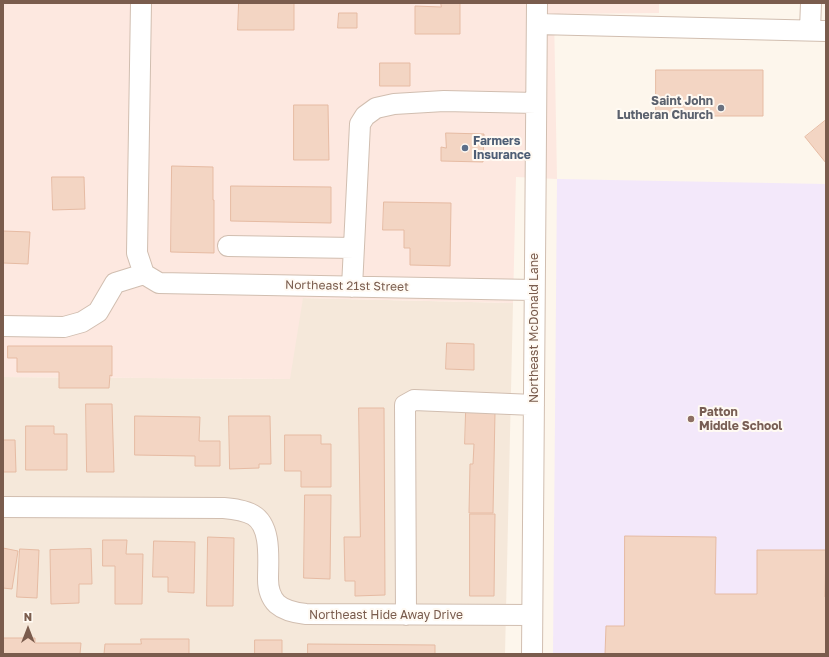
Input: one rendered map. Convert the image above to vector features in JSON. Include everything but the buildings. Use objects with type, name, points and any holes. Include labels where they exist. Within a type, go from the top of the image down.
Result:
[{"type":"street","points":[[141,3],[137,253],[152,278]]},
{"type":"street","name":"Northeast McDonald Lane","points":[[532,654],[537,3]]},
{"type":"street","points":[[537,24],[818,31],[811,3]]},
{"type":"street","points":[[352,286],[360,124],[365,116],[376,108],[394,104],[444,101],[536,103]]},
{"type":"street","points":[[228,246],[354,248]]},
{"type":"street","name":"Northeast 21st Street","points":[[3,326],[64,327],[82,322],[98,312],[116,283],[152,278],[352,286],[534,290]]},
{"type":"street","points":[[406,615],[405,405],[414,400],[534,405]]},
{"type":"street","name":"Northeast Hide Away Drive","points":[[3,507],[223,508],[239,510],[254,516],[262,524],[268,541],[268,587],[272,598],[278,605],[292,612],[306,614],[532,615]]},
{"type":"shaded area","points":[[3,3],[659,3],[659,13],[554,14],[557,179],[516,177],[513,303],[303,298],[290,379],[3,377]]},
{"type":"shaded area","name":"Patton Middle School","points":[[557,179],[826,184],[826,654],[553,654]]},
{"type":"shaded area","points":[[302,298],[513,303],[505,654],[3,654],[3,377],[289,379]]},
{"type":"place","name":"Saint John Lutheran Church","points":[[721,108]]},
{"type":"place","name":"Farmers Insurance","points":[[465,148]]},
{"type":"place","name":"Patton Middle School","points":[[691,419]]}]
